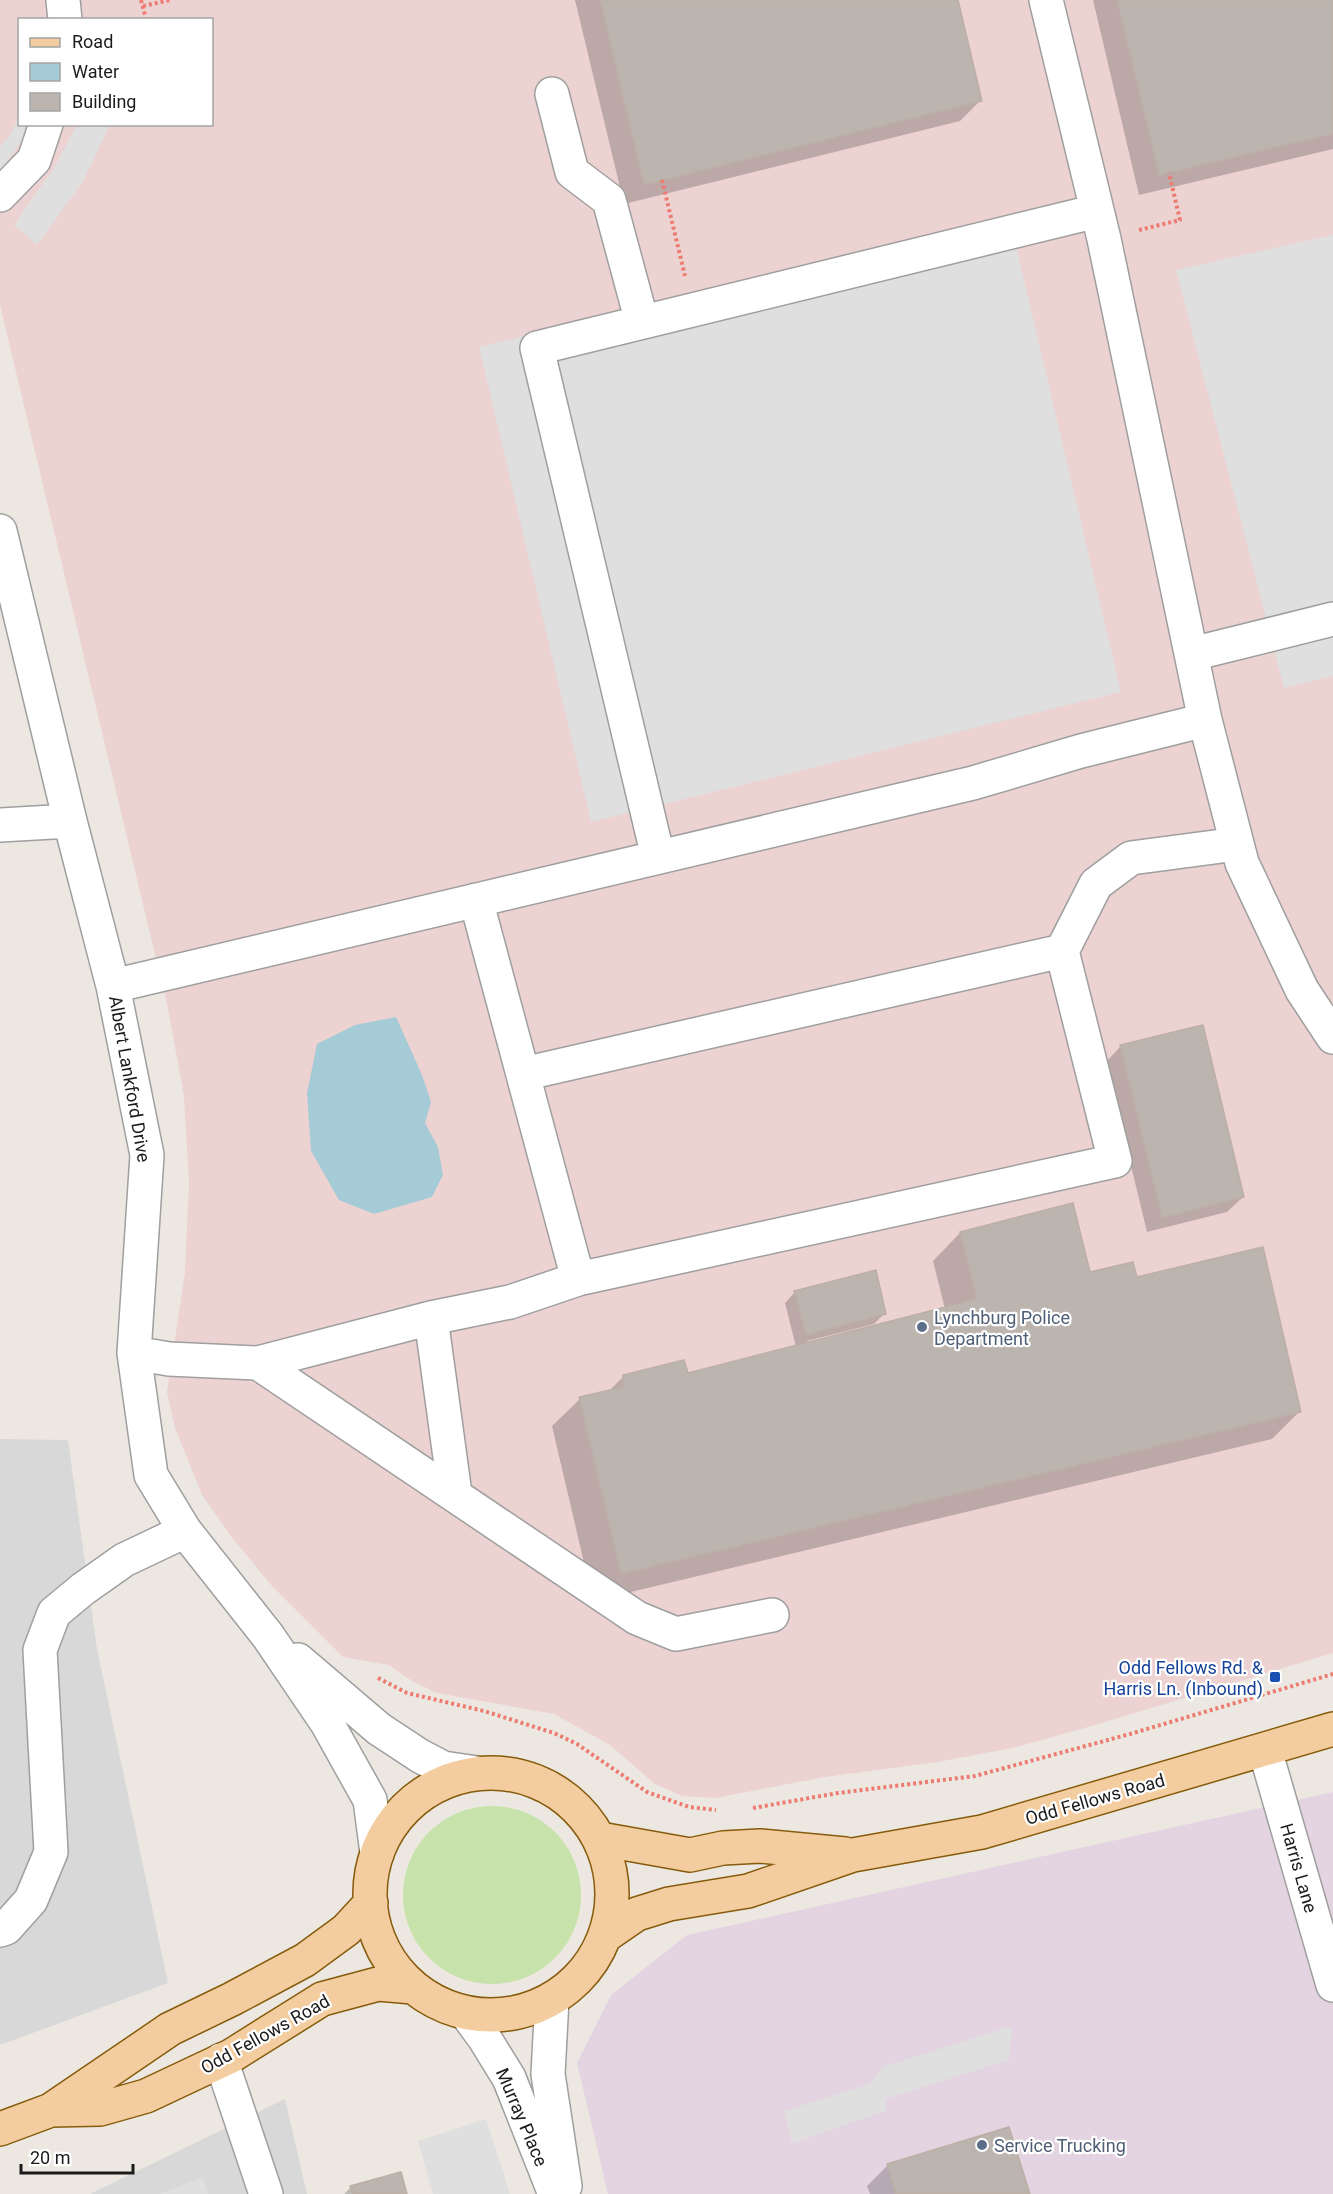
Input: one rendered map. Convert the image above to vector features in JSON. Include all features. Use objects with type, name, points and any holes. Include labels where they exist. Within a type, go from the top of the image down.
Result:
[{"type":"main road","name":"Odd Fellows Road","points":[[605,1936],[637,1914],[669,1904],[748,1892],[853,1855],[982,1832],[1333,1729]]},
{"type":"main road","points":[[477,1773],[510,1775],[526,1778],[549,1787],[569,1801],[600,1839],[609,1862],[612,1887],[611,1912],[605,1936],[595,1958],[582,1973],[552,1999],[525,2011],[496,2016],[466,2013],[438,2004],[413,1988],[393,1966],[378,1940],[371,1911],[370,1882],[377,1853],[391,1826],[410,1804],[453,1779],[477,1773]]},
{"type":"main road","name":"Odd Fellows Road","points":[[600,1839],[690,1855],[723,1848],[760,1846],[853,1855]]},
{"type":"main road","name":"Odd Fellows Road","points":[[0,2129],[51,2110],[170,2029],[305,1960],[346,1930],[371,1903]]},
{"type":"main road","name":"Odd Fellows Road","points":[[51,2110],[100,2109],[146,2096],[221,2060],[321,1999],[378,1984],[413,1988]]},
{"type":"street","points":[[63,0],[66,18]]},
{"type":"street","points":[[1046,0],[1097,211],[1192,654],[1204,720],[1237,844],[1242,862],[1302,990],[1333,1037]]},
{"type":"street","points":[[552,94],[572,172],[609,200],[642,322]]},
{"type":"street","points":[[0,195],[34,160],[45,126]]},
{"type":"street","points":[[658,857],[537,348],[1097,211]]},
{"type":"street","name":"Albert Lankford Drive","points":[[0,531],[70,821],[113,986],[147,1155],[134,1353],[151,1475],[185,1531],[268,1636],[327,1723],[370,1800],[377,1853]]},
{"type":"street","points":[[1192,654],[1333,619]]},
{"type":"street","points":[[113,986],[973,783],[1081,751],[1204,720]]},
{"type":"street","points":[[0,825],[70,821]]},
{"type":"street","points":[[134,1353],[169,1359],[258,1363],[432,1318],[510,1302],[578,1279],[1115,1161],[1062,951],[1096,884],[1131,858],[1237,844]]},
{"type":"street","points":[[476,900],[578,1279]]},
{"type":"street","points":[[523,1074],[1062,951]]},
{"type":"street","points":[[432,1318],[455,1494]]},
{"type":"street","points":[[258,1363],[637,1618],[676,1634],[772,1616]]},
{"type":"street","points":[[0,1930],[6,1928],[31,1900],[51,1852],[40,1650],[54,1612],[124,1560],[185,1531]]},
{"type":"street","name":"Albert Lankford Drive","points":[[268,1636],[396,1740],[443,1768],[477,1773]]},
{"type":"street","name":"Harris Lane","points":[[1265,1750],[1333,1985]]},
{"type":"street","name":"Murray Place","points":[[552,1999],[548,2073],[566,2194]]},
{"type":"street","name":"Murray Place","points":[[466,2013],[509,2078],[555,2194]]},
{"type":"street","points":[[221,2060],[266,2194]]},
{"type":"path","points":[[141,0],[146,18]]},
{"type":"path","points":[[143,6],[170,0]]},
{"type":"path","points":[[1133,231],[1180,220],[1169,173]]},
{"type":"path","points":[[663,180],[687,282]]},
{"type":"path","points":[[742,1810],[838,1793],[975,1776],[1130,1734],[1333,1674]]},
{"type":"path","points":[[373,1675],[407,1693],[484,1711],[554,1733],[577,1744],[647,1792],[688,1808],[718,1811]]},
{"type":"shaded area","points":[[0,0],[1333,0],[1333,1653],[1017,1747],[938,1762],[825,1777],[715,1798],[682,1796],[655,1784],[610,1745],[554,1714],[437,1693],[412,1681],[389,1665],[343,1657],[271,1585],[230,1535],[202,1495],[175,1428],[167,1392],[185,1272],[189,1184],[184,1096],[168,1009],[0,305]]},
{"type":"shaded area","points":[[18,118],[18,126],[29,126],[0,171],[0,147],[12,132]]},
{"type":"shaded area","points":[[76,126],[110,126],[82,183],[37,245],[14,225],[54,168]]},
{"type":"shaded area","points":[[1009,216],[1121,692],[591,822],[479,347]]},
{"type":"shaded area","points":[[1333,235],[1333,676],[1284,688],[1176,270]]},
{"type":"shaded area","points":[[0,1439],[68,1440],[97,1649],[168,1983],[0,2045]]},
{"type":"shaded area","points":[[1333,1792],[1333,2194],[608,2194],[577,2063],[611,1995],[687,1935]]},
{"type":"shaded area","points":[[1012,2026],[1009,2060],[885,2099],[886,2111],[792,2143],[784,2111],[870,2084],[882,2067]]},
{"type":"shaded area","points":[[285,2099],[307,2194],[90,2194]]},
{"type":"shaded area","points":[[486,2119],[510,2194],[433,2194],[418,2141]]},
{"type":"shaded area","points":[[203,2177],[208,2194],[159,2194]]},
{"type":"green space","points":[[492,1806],[526,1813],[555,1832],[574,1861],[581,1895],[574,1929],[555,1958],[526,1977],[492,1984],[458,1977],[429,1958],[410,1929],[403,1895],[410,1861],[429,1832],[458,1813]]},
{"type":"water","points":[[396,1017],[422,1075],[431,1102],[425,1123],[438,1147],[443,1175],[432,1197],[374,1214],[339,1200],[311,1151],[307,1093],[317,1044],[355,1025]]},
{"type":"building","points":[[600,0],[958,0],[982,101],[644,185]]},
{"type":"building","points":[[1117,0],[1333,0],[1333,134],[1159,175]]},
{"type":"building","points":[[1203,1025],[1244,1197],[1162,1218],[1120,1045]]},
{"type":"building","points":[[1073,1203],[1090,1272],[1133,1262],[1137,1277],[1263,1247],[1301,1412],[621,1574],[579,1397],[623,1387],[623,1375],[684,1360],[688,1373],[977,1299],[960,1232]]},
{"type":"building","points":[[876,1270],[886,1314],[806,1335],[794,1291]]},
{"type":"building","name":"Service Trucking","points":[[1009,2127],[1030,2194],[896,2194],[887,2164]]},
{"type":"building","points":[[401,2172],[407,2194],[353,2194],[350,2186]]},
{"type":"place","name":"Lynchburg Police Department","points":[[922,1327]]},
{"type":"place","name":"Odd Fellows Rd. & Harris Ln. (Inbound)","points":[[1275,1677]]},
{"type":"place","name":"Service Trucking","points":[[982,2145]]}]
